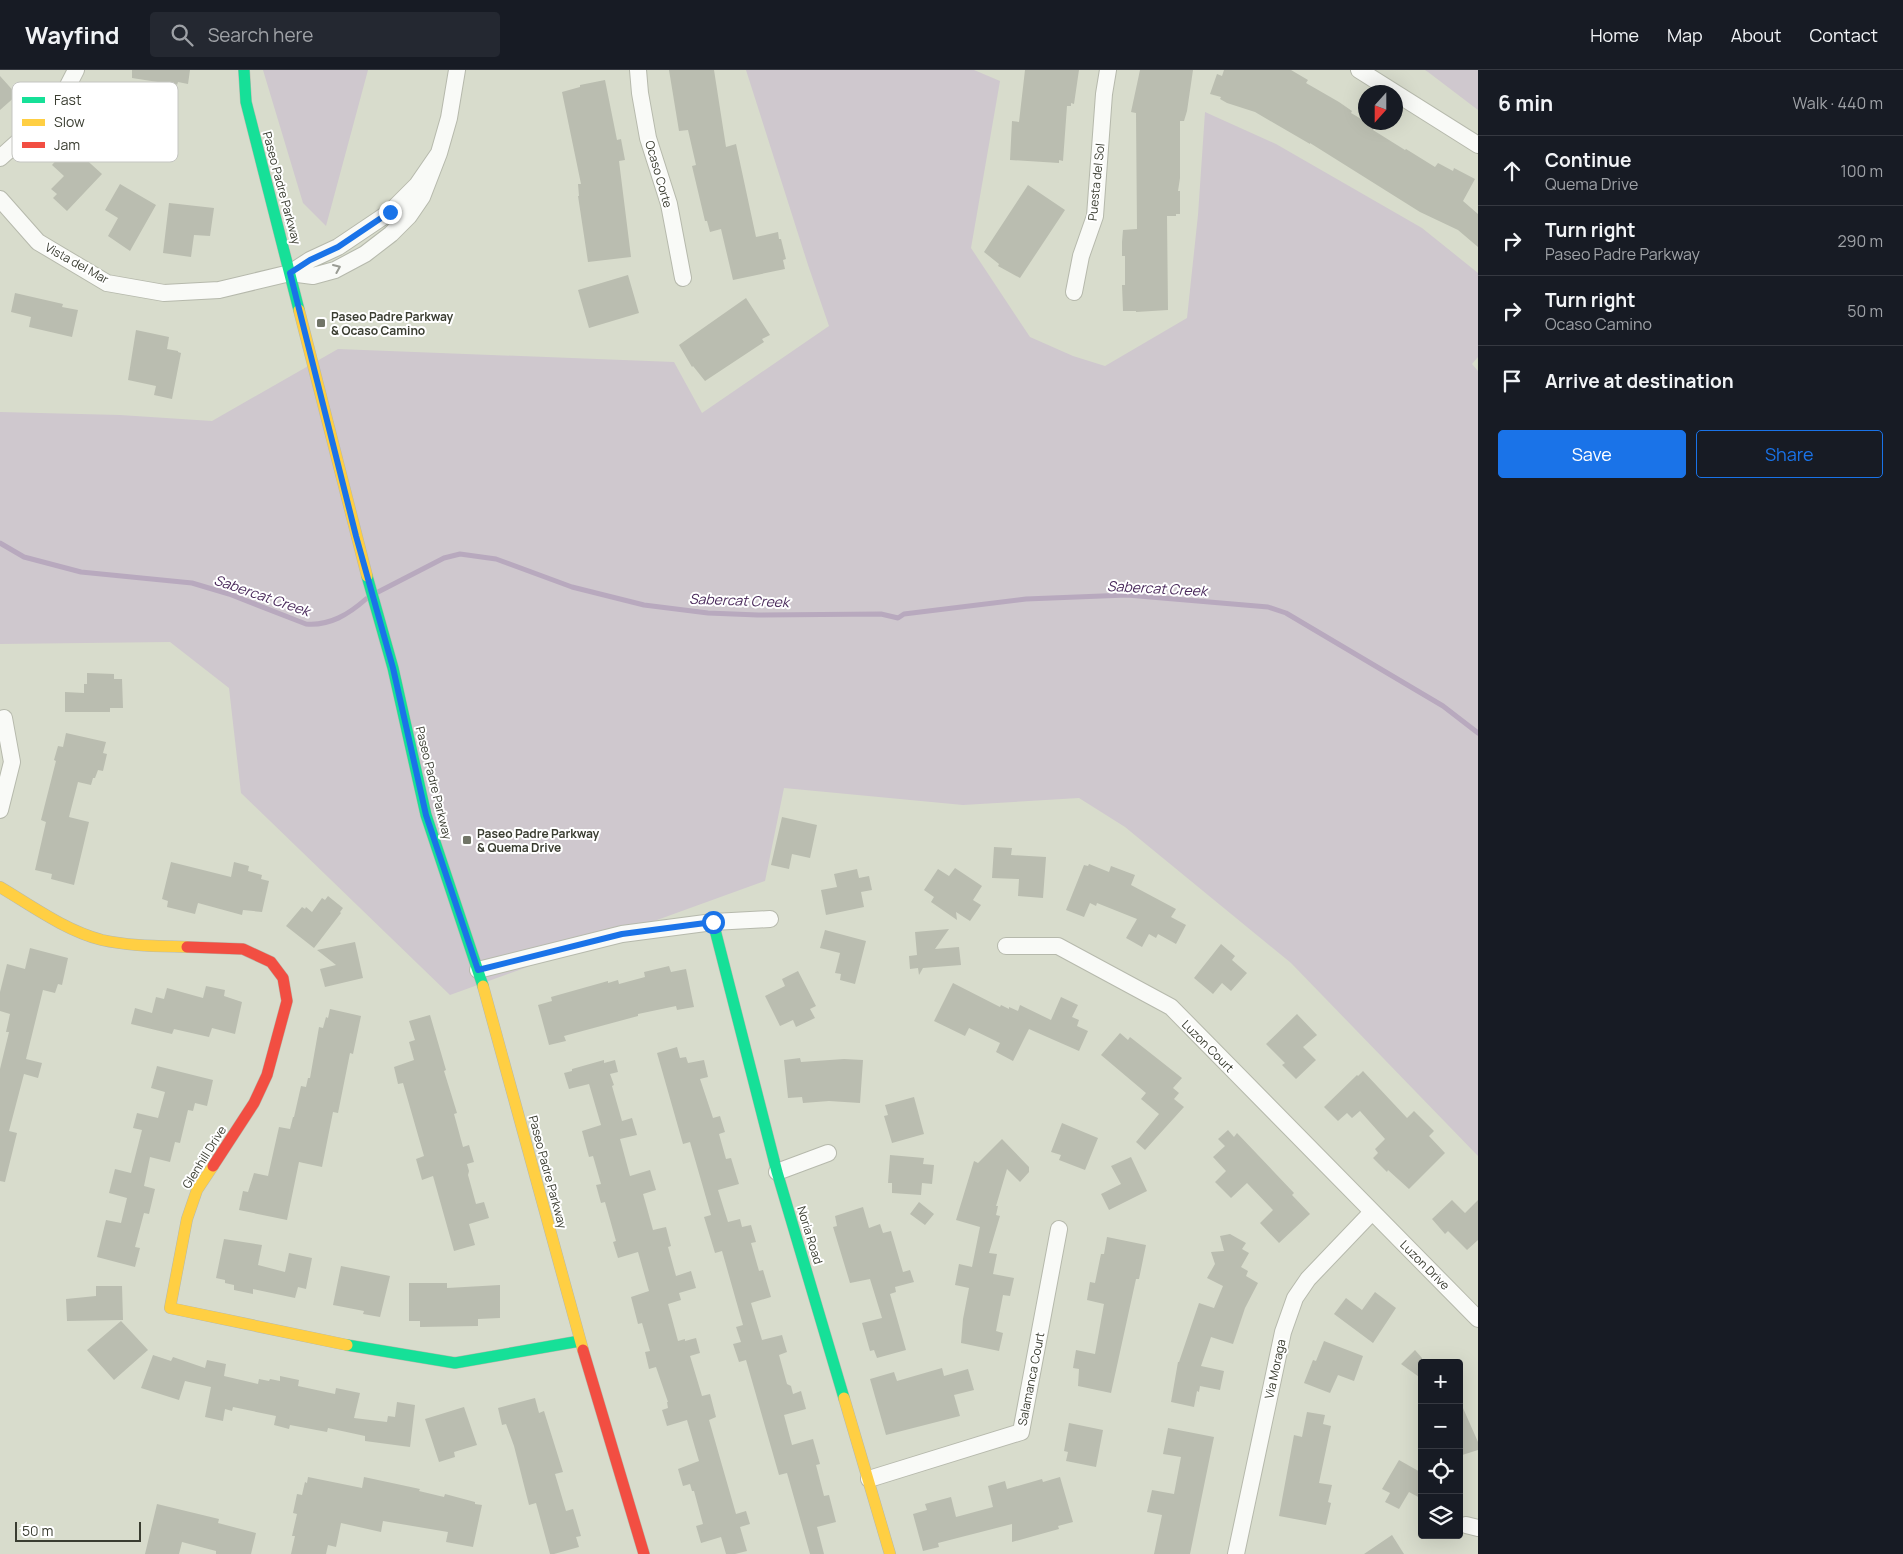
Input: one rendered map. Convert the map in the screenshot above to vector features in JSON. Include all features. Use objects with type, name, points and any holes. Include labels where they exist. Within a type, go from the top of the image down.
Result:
[{"type":"street","points":[[70,82],[76,70]]},
{"type":"street","name":"Paseo Padre Parkway","points":[[244,70],[246,102],[356,536],[393,668],[426,815],[478,970],[580,1341],[644,1554]]},
{"type":"street","name":"Vista del Mar","points":[[0,199],[38,242],[107,283],[164,292],[219,290],[290,273],[312,276],[336,270],[365,254],[391,234],[409,216],[422,198],[440,153],[449,118],[457,70]]},
{"type":"street","name":"Ocaso Corte","points":[[638,70],[640,94],[648,138],[669,204],[683,278]]},
{"type":"street","name":"Puesta del Sol","points":[[1074,292],[1081,256],[1095,216],[1104,94],[1108,70]]},
{"type":"street","points":[[1359,70],[1478,145]]},
{"type":"street","points":[[0,158],[12,147]]},
{"type":"street","points":[[0,810],[12,762],[4,718]]},
{"type":"street","name":"Glenhill Drive","points":[[0,887],[70,928],[102,940],[150,946],[243,949],[271,962],[283,978],[287,1001],[268,1075],[254,1104],[197,1190],[186,1219],[170,1308],[339,1344],[455,1363],[580,1341]]},
{"type":"street","points":[[478,970],[622,934],[713,922],[770,919]]},
{"type":"street","name":"Noria Road","points":[[713,922],[777,1172],[890,1554]]},
{"type":"street","name":"Luzon Court","points":[[1006,946],[1058,946],[1171,1007],[1372,1212]]},
{"type":"street","points":[[777,1172],[828,1153]]},
{"type":"street","name":"Luzon Drive","points":[[1372,1212],[1478,1319]]},
{"type":"street","name":"Via Moraga","points":[[1236,1554],[1283,1332],[1295,1298],[1308,1279],[1372,1212]]},
{"type":"street","name":"Salamanca Court","points":[[869,1480],[1021,1432],[1060,1229]]},
{"type":"shaded area","points":[[263,70],[368,70],[326,226],[303,203]]},
{"type":"shaded area","points":[[746,70],[974,70],[1000,81],[971,248],[1030,337],[1073,356],[1105,366],[1187,318],[1198,215],[1205,112],[1276,144],[1422,228],[1478,273],[1478,357],[1472,364],[1478,371],[1478,1156],[1291,963],[1125,827],[1079,798],[963,805],[784,788],[765,881],[450,995],[241,793],[229,688],[170,642],[0,644],[0,412],[120,415],[212,421],[338,349],[674,362],[702,413],[829,326]]},
{"type":"shaded area","points":[[1425,70],[1478,70],[1478,110],[1428,72]]},
{"type":"building","points":[[132,70],[190,70],[188,84],[132,78]]},
{"type":"building","points":[[669,70],[714,70],[726,147],[736,144],[756,237],[778,232],[786,259],[783,260],[785,269],[733,280],[721,229],[710,232],[707,221],[705,221],[692,166],[696,165],[688,130],[679,131]]},
{"type":"building","points":[[1025,70],[1079,70],[1074,104],[1071,103],[1071,106],[1067,106],[1063,161],[1059,160],[1059,163],[1010,160],[1012,121],[1019,122]]},
{"type":"building","points":[[1140,70],[1193,70],[1187,111],[1184,121],[1180,121],[1180,178],[1178,191],[1180,191],[1180,214],[1167,216],[1168,310],[1136,312],[1123,311],[1122,285],[1125,285],[1125,256],[1122,256],[1122,242],[1123,230],[1137,229],[1136,113],[1131,112]]},
{"type":"building","points":[[1224,70],[1291,70],[1308,80],[1306,83],[1352,111],[1351,113],[1358,117],[1358,130],[1373,130],[1435,167],[1438,163],[1453,171],[1454,168],[1475,179],[1463,201],[1478,214],[1478,247],[1458,230],[1420,212],[1310,143],[1255,112],[1227,103],[1220,99],[1221,97],[1210,94],[1217,74],[1222,76]]},
{"type":"building","points":[[0,76],[12,89],[12,99],[0,110]]},
{"type":"building","points":[[605,80],[617,140],[621,139],[625,160],[619,161],[631,257],[588,262],[578,196],[578,184],[581,184],[562,92],[580,87],[580,85]]},
{"type":"building","points":[[55,162],[89,162],[102,174],[67,211],[53,198],[57,194],[51,189],[64,176],[52,165]]},
{"type":"building","points":[[120,184],[156,205],[130,251],[108,236],[118,218],[105,210]]},
{"type":"building","points":[[1028,185],[1065,210],[1020,278],[998,266],[999,264],[984,252]]},
{"type":"building","points":[[169,203],[214,208],[210,236],[194,235],[191,257],[163,253]]},
{"type":"building","points":[[628,275],[639,313],[589,328],[578,290]]},
{"type":"building","points":[[15,293],[63,304],[62,307],[78,310],[72,337],[29,327],[31,317],[11,312]]},
{"type":"building","points":[[746,298],[770,335],[762,339],[764,342],[705,381],[692,367],[679,345]]},
{"type":"building","points":[[136,330],[169,337],[167,349],[181,353],[172,399],[154,395],[156,386],[128,380]]},
{"type":"building","points":[[87,673],[114,674],[114,679],[122,679],[123,708],[110,708],[110,712],[65,712],[65,692],[84,693],[84,684],[87,684]]},
{"type":"building","points":[[66,733],[106,742],[103,753],[107,754],[103,771],[98,770],[91,785],[78,782],[69,817],[89,822],[74,885],[51,879],[52,874],[35,870],[46,822],[41,820],[56,761],[54,760],[58,746],[63,747]]},
{"type":"building","points":[[782,817],[817,825],[810,858],[792,854],[789,869],[771,865]]},
{"type":"building","points":[[994,847],[1012,848],[1011,855],[1046,857],[1043,898],[1018,896],[1019,879],[992,878]]},
{"type":"building","points":[[171,862],[231,877],[234,862],[249,866],[248,871],[262,875],[261,879],[269,881],[262,912],[243,910],[242,915],[198,903],[195,914],[167,907],[168,901],[162,899]]},
{"type":"building","points":[[1089,864],[1109,872],[1111,866],[1135,875],[1131,885],[1176,909],[1171,917],[1186,925],[1176,944],[1158,934],[1156,938],[1149,934],[1142,947],[1126,938],[1137,919],[1097,903],[1096,906],[1090,903],[1084,917],[1066,910],[1084,865],[1088,866]]},
{"type":"building","points":[[955,868],[982,886],[973,900],[981,905],[970,921],[956,912],[957,920],[931,902],[934,897],[924,890],[938,869],[949,876]]},
{"type":"building","points":[[857,869],[859,878],[869,876],[872,890],[861,892],[864,907],[826,915],[821,890],[837,887],[834,874]]},
{"type":"building","points":[[328,896],[343,908],[314,948],[286,926],[302,907],[305,909],[306,907],[312,912],[322,898],[325,900]]},
{"type":"building","points":[[949,929],[935,949],[959,947],[961,965],[923,968],[919,975],[918,968],[910,969],[909,956],[917,955],[915,932]]},
{"type":"building","points":[[825,930],[866,941],[855,984],[840,980],[841,974],[835,973],[840,953],[820,948]]},
{"type":"building","points":[[355,942],[363,978],[325,987],[320,969],[336,965],[317,950]]},
{"type":"building","points":[[1221,944],[1235,956],[1232,960],[1247,973],[1231,991],[1222,983],[1213,994],[1194,978]]},
{"type":"building","points":[[30,948],[68,958],[62,985],[58,984],[55,993],[43,990],[26,1059],[42,1063],[38,1078],[24,1074],[9,1131],[17,1133],[5,1182],[0,1181],[0,1069],[9,1032],[6,1032],[10,1014],[0,1011],[0,992],[7,964],[25,969]]},
{"type":"building","points":[[669,966],[671,972],[686,969],[694,1007],[677,1010],[676,1006],[638,1014],[638,1016],[564,1036],[566,1041],[549,1045],[538,1005],[552,1001],[551,997],[608,981],[608,983],[618,980],[619,984],[645,977],[644,972]]},
{"type":"building","points":[[798,971],[816,1006],[810,1009],[815,1018],[796,1027],[793,1020],[780,1026],[765,996],[785,986],[782,979]]},
{"type":"building","points":[[953,983],[1000,1007],[1001,1005],[1018,1011],[1020,1005],[1051,1020],[1061,997],[1078,1005],[1072,1017],[1079,1020],[1077,1026],[1088,1031],[1079,1051],[1029,1029],[1013,1061],[996,1052],[1000,1043],[969,1028],[965,1036],[934,1021]]},
{"type":"building","points":[[206,986],[225,990],[224,996],[242,1002],[235,1034],[212,1028],[209,1037],[174,1029],[172,1034],[131,1024],[135,1008],[152,1013],[156,997],[164,999],[167,988],[203,998]]},
{"type":"building","points":[[330,1009],[361,1016],[353,1054],[350,1053],[338,1113],[333,1112],[322,1167],[299,1162],[287,1220],[239,1210],[243,1191],[248,1192],[254,1173],[268,1176],[279,1127],[290,1129],[301,1086],[306,1087],[308,1078],[310,1078],[319,1027],[323,1028]]},
{"type":"building","points":[[1297,1014],[1317,1035],[1303,1047],[1316,1060],[1296,1079],[1282,1065],[1285,1063],[1266,1044]]},
{"type":"building","points":[[430,1015],[457,1113],[454,1114],[463,1147],[469,1145],[474,1162],[467,1164],[476,1204],[484,1202],[489,1218],[469,1224],[475,1245],[454,1251],[433,1176],[422,1180],[416,1159],[424,1156],[403,1083],[398,1084],[394,1067],[414,1060],[409,1042],[415,1040],[409,1021]]},
{"type":"building","points":[[1120,1033],[1128,1040],[1130,1037],[1182,1078],[1173,1088],[1179,1093],[1174,1099],[1184,1107],[1145,1150],[1136,1142],[1159,1114],[1141,1099],[1146,1093],[1101,1055]]},
{"type":"building","points":[[677,1047],[680,1058],[686,1057],[688,1063],[704,1060],[708,1077],[700,1079],[713,1118],[720,1116],[725,1132],[719,1134],[726,1159],[731,1158],[739,1184],[718,1190],[728,1222],[740,1219],[742,1227],[751,1225],[756,1242],[751,1243],[759,1271],[763,1270],[771,1297],[751,1303],[762,1340],[782,1335],[787,1352],[779,1355],[787,1384],[791,1386],[793,1394],[801,1391],[806,1409],[784,1415],[792,1445],[813,1439],[820,1464],[816,1465],[824,1496],[829,1495],[836,1522],[817,1527],[824,1554],[810,1554],[787,1473],[779,1475],[746,1360],[739,1362],[733,1344],[741,1342],[736,1327],[743,1325],[722,1251],[715,1253],[704,1217],[711,1215],[690,1142],[683,1144],[657,1053]]},
{"type":"building","points":[[800,1058],[801,1062],[844,1059],[863,1060],[860,1103],[829,1101],[803,1103],[802,1097],[788,1098],[784,1060]]},
{"type":"building","points":[[604,1060],[604,1063],[615,1060],[618,1072],[610,1074],[622,1121],[632,1118],[637,1135],[620,1139],[630,1176],[650,1170],[656,1190],[643,1194],[653,1230],[666,1227],[671,1246],[668,1247],[676,1276],[691,1271],[696,1288],[679,1293],[681,1300],[668,1304],[678,1341],[696,1338],[700,1353],[690,1356],[702,1396],[710,1394],[716,1417],[709,1420],[736,1514],[746,1511],[750,1524],[740,1527],[747,1551],[726,1554],[721,1537],[701,1543],[696,1526],[703,1524],[694,1491],[692,1491],[690,1484],[683,1486],[678,1469],[699,1461],[687,1420],[667,1426],[662,1410],[668,1408],[668,1402],[656,1367],[649,1369],[645,1352],[650,1351],[642,1323],[638,1324],[631,1297],[649,1291],[638,1252],[618,1258],[613,1242],[616,1241],[605,1202],[601,1203],[596,1185],[601,1184],[593,1156],[589,1157],[582,1131],[601,1125],[589,1084],[569,1089],[564,1073]]},
{"type":"building","points":[[157,1066],[213,1080],[207,1106],[195,1103],[193,1111],[188,1110],[180,1143],[175,1142],[170,1162],[150,1157],[144,1186],[155,1189],[149,1214],[144,1213],[135,1247],[140,1248],[135,1267],[97,1257],[106,1220],[121,1223],[127,1198],[109,1193],[115,1169],[131,1173],[142,1130],[133,1128],[137,1113],[158,1118],[165,1092],[151,1088]]},
{"type":"building","points":[[1363,1071],[1407,1118],[1414,1111],[1434,1131],[1429,1136],[1445,1153],[1409,1189],[1373,1158],[1378,1153],[1375,1149],[1385,1139],[1360,1111],[1352,1118],[1347,1113],[1338,1121],[1324,1107]]},
{"type":"building","points":[[914,1097],[924,1134],[892,1143],[884,1116],[888,1115],[885,1105]]},
{"type":"building","points":[[1062,1123],[1098,1138],[1085,1170],[1059,1160],[1061,1155],[1051,1152]]},
{"type":"building","points":[[1228,1130],[1234,1137],[1237,1133],[1294,1193],[1292,1195],[1310,1214],[1279,1243],[1260,1223],[1273,1210],[1247,1183],[1231,1198],[1215,1182],[1226,1171],[1213,1157],[1225,1146],[1218,1139]]},
{"type":"building","points":[[1002,1139],[1029,1167],[1029,1172],[1020,1182],[1007,1169],[996,1206],[998,1206],[996,1215],[1000,1216],[989,1253],[997,1254],[993,1274],[1014,1278],[1010,1296],[1003,1295],[996,1331],[1003,1333],[999,1351],[961,1343],[969,1288],[955,1285],[959,1264],[972,1267],[980,1227],[956,1220],[974,1161],[978,1163]]},
{"type":"building","points":[[890,1155],[924,1158],[923,1164],[934,1165],[932,1184],[922,1183],[921,1195],[892,1193],[892,1183],[888,1183]]},
{"type":"building","points":[[1131,1157],[1147,1191],[1109,1210],[1101,1194],[1121,1184],[1111,1166]]},
{"type":"building","points":[[1452,1200],[1465,1213],[1478,1200],[1478,1240],[1467,1250],[1448,1231],[1445,1234],[1432,1219]]},
{"type":"building","points":[[919,1202],[934,1214],[925,1225],[910,1214]]},
{"type":"building","points":[[863,1207],[869,1228],[880,1224],[883,1233],[891,1231],[903,1272],[910,1270],[914,1282],[895,1287],[896,1292],[890,1294],[906,1350],[877,1358],[874,1350],[870,1351],[862,1323],[882,1318],[870,1279],[850,1283],[833,1227],[837,1226],[835,1216]]},
{"type":"building","points":[[1230,1234],[1246,1243],[1242,1249],[1249,1253],[1241,1267],[1248,1271],[1246,1276],[1258,1283],[1245,1308],[1233,1344],[1211,1337],[1201,1366],[1224,1371],[1220,1390],[1200,1386],[1199,1392],[1197,1391],[1194,1407],[1171,1402],[1178,1362],[1199,1303],[1214,1308],[1223,1286],[1207,1278],[1215,1264],[1211,1252],[1224,1251],[1220,1236]]},
{"type":"building","points":[[1107,1237],[1146,1245],[1139,1279],[1136,1279],[1111,1393],[1078,1386],[1079,1369],[1073,1368],[1076,1350],[1095,1354],[1104,1304],[1087,1300],[1090,1282],[1095,1283],[1101,1254],[1104,1254]]},
{"type":"building","points":[[224,1239],[262,1245],[258,1265],[285,1272],[289,1253],[312,1258],[306,1289],[298,1287],[295,1298],[253,1289],[253,1294],[234,1290],[234,1285],[216,1278]]},
{"type":"building","points":[[341,1266],[390,1276],[380,1317],[363,1314],[364,1311],[333,1305]]},
{"type":"building","points":[[409,1283],[447,1283],[447,1288],[500,1285],[500,1318],[478,1319],[478,1326],[420,1327],[420,1321],[409,1321]]},
{"type":"building","points":[[96,1286],[122,1286],[123,1320],[67,1321],[66,1299],[96,1296]]},
{"type":"building","points":[[1375,1292],[1396,1308],[1373,1343],[1334,1314],[1346,1298],[1362,1310]]},
{"type":"building","points":[[121,1321],[148,1350],[114,1380],[87,1350]]},
{"type":"building","points":[[1324,1341],[1363,1356],[1354,1381],[1338,1375],[1330,1393],[1304,1383],[1313,1360],[1316,1361]]},
{"type":"building","points":[[1415,1350],[1422,1358],[1418,1359],[1418,1376],[1401,1364]]},
{"type":"building","points":[[153,1355],[171,1361],[173,1357],[205,1368],[207,1360],[226,1364],[224,1376],[258,1384],[259,1379],[280,1381],[280,1376],[299,1380],[298,1386],[335,1394],[336,1388],[360,1393],[354,1418],[387,1422],[388,1416],[395,1417],[397,1402],[415,1405],[410,1447],[365,1441],[365,1436],[328,1428],[327,1432],[290,1425],[289,1429],[274,1425],[276,1416],[233,1407],[232,1411],[225,1409],[223,1421],[205,1417],[211,1387],[185,1381],[179,1400],[141,1388]]},
{"type":"building","points":[[942,1368],[944,1376],[968,1369],[974,1390],[954,1395],[960,1416],[886,1435],[870,1379],[894,1372],[897,1381]]},
{"type":"building","points":[[535,1398],[539,1413],[544,1411],[563,1472],[555,1474],[566,1511],[573,1509],[581,1536],[576,1537],[579,1547],[554,1554],[550,1554],[536,1503],[529,1505],[514,1446],[506,1424],[502,1425],[498,1408]]},
{"type":"building","points":[[464,1407],[477,1445],[454,1452],[455,1457],[439,1462],[425,1419]]},
{"type":"building","points":[[1463,1408],[1478,1442],[1478,1450],[1463,1455]]},
{"type":"building","points":[[1307,1412],[1325,1415],[1323,1424],[1331,1426],[1319,1483],[1332,1485],[1328,1502],[1331,1503],[1326,1525],[1279,1516],[1294,1435],[1302,1437]]},
{"type":"building","points":[[1069,1423],[1103,1430],[1096,1467],[1066,1461],[1068,1452],[1064,1451]]},
{"type":"building","points":[[1168,1428],[1214,1437],[1190,1554],[1154,1554],[1162,1515],[1147,1512],[1152,1490],[1174,1494],[1181,1457],[1163,1454]]},
{"type":"building","points":[[1399,1460],[1418,1471],[1418,1497],[1409,1492],[1399,1509],[1385,1502],[1390,1493],[1382,1489]]},
{"type":"building","points":[[308,1477],[362,1488],[364,1477],[420,1489],[419,1491],[444,1497],[445,1494],[475,1502],[475,1504],[482,1505],[473,1547],[446,1542],[448,1532],[383,1521],[381,1532],[341,1523],[336,1547],[328,1545],[326,1554],[291,1554],[295,1536],[292,1536],[297,1514],[293,1513],[297,1494],[302,1495]]},
{"type":"building","points":[[1060,1477],[1073,1522],[1058,1526],[1059,1529],[1012,1542],[1012,1524],[938,1543],[939,1547],[923,1551],[913,1514],[927,1510],[925,1504],[951,1497],[956,1517],[993,1507],[988,1486],[1005,1481],[1007,1489],[1042,1479],[1043,1482]]},
{"type":"building","points":[[157,1504],[219,1519],[218,1523],[256,1533],[251,1554],[216,1554],[216,1551],[182,1542],[179,1554],[145,1554]]},
{"type":"building","points":[[1392,1535],[1404,1554],[1364,1554]]},
{"type":"waterway","name":"Sabercat Creek","points":[[0,543],[24,557],[81,572],[192,583],[229,594],[306,624],[323,623],[339,618],[353,610],[366,599]]},
{"type":"waterway","name":"Sabercat Creek","points":[[378,592],[444,558],[460,554],[496,559],[572,587],[644,605],[708,613],[758,615],[881,614],[898,618],[904,614],[1026,599],[1127,595],[1268,607],[1286,613],[1443,706],[1478,733]]},
{"type":"traffic: fast","points":[[244,70],[246,102],[299,310]]},
{"type":"traffic: fast","points":[[367,576],[393,668],[426,815],[483,986]]},
{"type":"traffic: fast","points":[[713,922],[777,1172],[844,1398]]},
{"type":"traffic: fast","points":[[347,1345],[455,1363],[580,1341]]},
{"type":"traffic: slow","points":[[299,310],[367,576]]},
{"type":"traffic: slow","points":[[0,887],[49,917],[89,936],[123,943],[187,947]]},
{"type":"traffic: slow","points":[[483,986],[583,1350]]},
{"type":"traffic: slow","points":[[213,1166],[197,1190],[187,1219],[170,1308],[347,1345]]},
{"type":"traffic: slow","points":[[844,1398],[890,1554]]},
{"type":"traffic: jam","points":[[187,947],[243,949],[271,962],[283,978],[287,1001],[267,1075],[254,1103],[213,1166]]},
{"type":"traffic: jam","points":[[583,1350],[644,1554]]},
{"type":"place","name":"Paseo Padre Parkway & Ocaso Camino","points":[[321,323]]},
{"type":"place","name":"Paseo Padre Parkway & Quema Drive","points":[[467,840]]},
{"type":"route","points":[[390,212],[338,247],[310,260],[290,273],[356,536],[393,668],[426,815],[478,970],[622,934],[713,922]]}]
